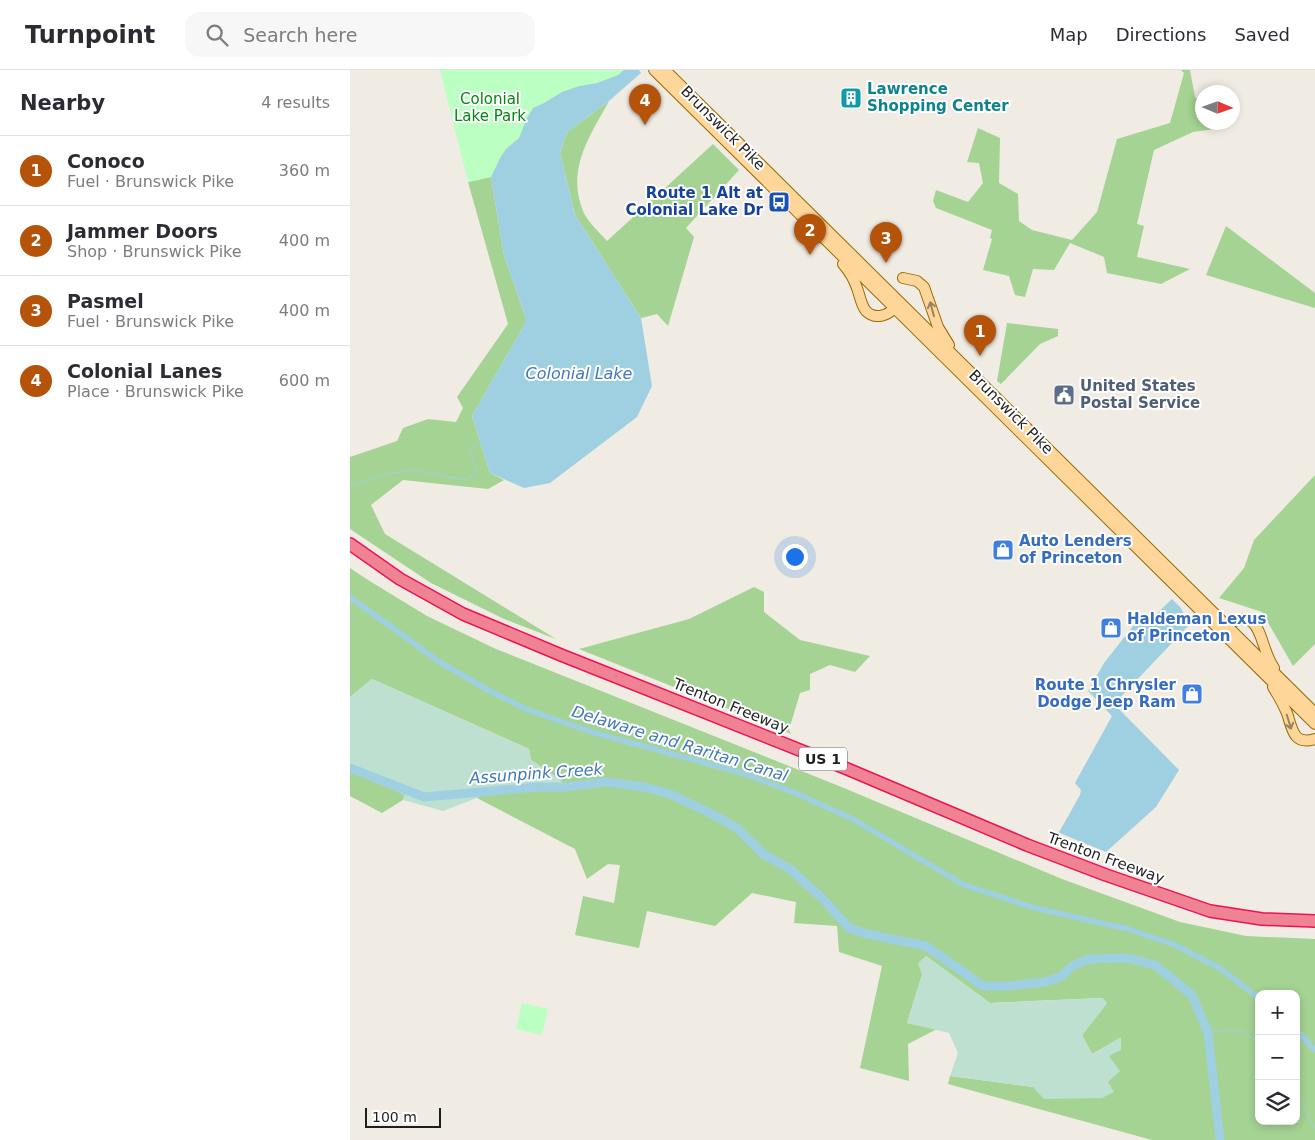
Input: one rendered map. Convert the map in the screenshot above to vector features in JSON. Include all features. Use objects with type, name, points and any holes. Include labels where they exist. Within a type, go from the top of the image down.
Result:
[{"type":"highway","name":"Trenton Freeway","points":[[350,544],[400,579],[464,614],[561,655],[854,772],[1027,845],[1210,911],[1262,919],[1315,921]]},
{"type":"highway","name":"Trenton Freeway","points":[[350,553],[402,588],[460,620],[558,662],[860,782],[1042,859],[1207,917],[1260,926],[1315,928]]},
{"type":"main road","name":"Brunswick Pike","points":[[654,70],[1224,632],[1290,688],[1315,713]]},
{"type":"main road","name":"Brunswick Pike","points":[[665,70],[964,366],[1315,724]]},
{"type":"main road","points":[[823,237],[852,277],[866,310],[878,316],[887,314],[895,308]]},
{"type":"main road","points":[[903,278],[917,281],[924,287],[938,327],[964,366]]},
{"type":"main road","points":[[1224,632],[1239,618],[1254,622],[1259,630],[1267,655],[1290,688]]},
{"type":"main road","points":[[1261,670],[1283,704],[1295,735],[1303,740],[1315,738]]},
{"type":"green space","name":"Colonial Lake Park","points":[[440,70],[624,70],[618,75],[597,83],[579,86],[562,92],[533,108],[519,138],[506,149],[491,177],[468,182]]},
{"type":"green space","points":[[1181,70],[1190,70],[1195,97],[1195,130],[1207,130],[1193,132],[1154,150],[1137,224],[1144,226],[1137,257],[1190,269],[1161,284],[1107,273],[1104,257],[1070,243],[1054,270],[1033,269],[1025,297],[1015,295],[1009,276],[983,270],[992,239],[990,238],[992,230],[936,208],[933,201],[936,190],[968,202],[983,183],[979,163],[967,162],[978,128],[1000,138],[999,183],[1018,194],[1019,221],[1032,230],[1072,240],[1097,212],[1117,139],[1170,123],[1184,73]]},
{"type":"green space","points":[[609,101],[588,140],[579,167],[577,181],[578,196],[585,215],[607,241],[713,144],[739,170],[686,228],[694,237],[668,326],[657,314],[641,318],[575,215],[560,153],[567,132]]},
{"type":"green space","points":[[491,177],[504,255],[525,316],[525,324],[472,416],[490,473],[504,480],[488,489],[403,480],[371,505],[385,534],[556,639],[504,619],[431,583],[350,529],[350,457],[397,441],[403,428],[428,419],[456,422],[463,408],[457,397],[508,324],[468,182]]},
{"type":"green space","points":[[1226,226],[1315,293],[1315,308],[1206,275]]},
{"type":"green space","points":[[1007,323],[1058,329],[1058,336],[1040,344],[1001,384],[997,381]]},
{"type":"green space","points":[[1315,475],[1315,644],[1293,666],[1262,612],[1219,598],[1244,568],[1254,540]]},
{"type":"green space","points":[[350,568],[427,616],[496,649],[839,786],[1062,879],[1180,922],[1246,936],[1315,939],[1315,1140],[1152,1140],[948,1084],[950,1076],[1033,1087],[1107,1082],[1109,1055],[1121,1038],[1092,1054],[1082,1035],[1107,1003],[1102,998],[990,1003],[926,956],[907,1023],[937,1029],[908,1044],[909,1081],[860,1068],[882,966],[839,952],[837,926],[794,923],[796,902],[752,893],[715,926],[647,911],[639,948],[575,935],[583,896],[614,903],[620,865],[608,864],[587,879],[575,849],[477,798],[497,788],[517,788],[532,792],[559,779],[531,760],[529,749],[372,679],[350,697]]},
{"type":"green space","points":[[754,587],[764,592],[764,612],[800,640],[870,656],[855,672],[830,665],[810,674],[810,690],[800,693],[789,730],[791,734],[579,649],[689,619]]},
{"type":"green space","points":[[372,679],[529,749],[531,760],[559,779],[568,788],[532,792],[511,787],[489,790],[477,798],[443,811],[403,800],[405,795],[350,768],[350,697]]},
{"type":"green space","points":[[350,768],[405,795],[403,800],[382,813],[350,796]]},
{"type":"green space","points":[[926,956],[990,1003],[1102,998],[1107,1003],[1082,1035],[1092,1054],[1121,1037],[1121,1050],[1109,1056],[1120,1071],[1108,1082],[1114,1092],[1102,1098],[1044,1099],[1033,1087],[950,1076],[958,1053],[949,1033],[907,1023],[922,975],[918,963]]},
{"type":"green space","points":[[522,1003],[548,1009],[542,1035],[516,1029]]},
{"type":"water","name":"Colonial Lake","points":[[624,70],[639,70],[641,73],[609,101],[567,132],[560,153],[575,215],[641,318],[652,386],[637,417],[550,483],[524,488],[490,473],[472,416],[525,324],[525,316],[504,255],[491,177],[506,149],[519,138],[533,108],[562,92],[579,86],[597,83],[618,75]]},
{"type":"water","points":[[1172,599],[1181,608],[1189,625],[1114,704],[1179,770],[1156,807],[1106,852],[1058,834],[1080,795],[1081,790],[1075,783],[1112,716],[1088,691],[1104,663],[1137,621],[1144,626]]},
{"type":"waterway","points":[[350,485],[392,473],[415,470],[464,480],[477,474],[469,449],[482,443]]},
{"type":"waterway","name":"Delaware and Raritan Canal","points":[[350,597],[438,661],[486,689],[528,710],[592,732],[745,774],[793,792],[853,819],[964,885],[1035,908],[1128,929],[1175,945],[1221,969],[1255,995]]},
{"type":"waterway","name":"Assunpink Creek","points":[[350,768],[424,797],[537,787],[566,787],[606,782],[644,787],[670,794],[737,828],[763,854],[790,869],[823,899],[849,928],[867,934],[926,946],[983,986],[1008,986],[1045,982],[1060,977],[1074,965],[1090,959],[1128,958],[1155,965],[1192,995],[1208,1033],[1220,1140]]},
{"type":"waterway","points":[[1208,1033],[1231,1030],[1246,1032],[1255,1042]]},
{"type":"waterway","name":"Delaware and Raritan Canal","points":[[1300,1034],[1315,1050]]},
{"type":"waterway","points":[[1300,1101],[1315,1127]]},
{"type":"place","name":"Lawrence Shopping Center","points":[[851,98]]},
{"type":"place","name":"Colonial Lanes","points":[[645,125]]},
{"type":"place","name":"Route 1 Alt at Colonial Lake Dr","points":[[779,202]]},
{"type":"place","name":"Jammer Doors","points":[[810,255]]},
{"type":"place","name":"Pasmel","points":[[886,263]]},
{"type":"place","name":"Conoco","points":[[980,356]]},
{"type":"place","name":"United States Postal Service","points":[[1064,395]]},
{"type":"place","name":"Auto Lenders of Princeton","points":[[1003,550]]},
{"type":"place","name":"Haldeman Lexus of Princeton","points":[[1111,628]]},
{"type":"place","name":"Route 1 Chrysler Dodge Jeep Ram","points":[[1192,694]]}]
